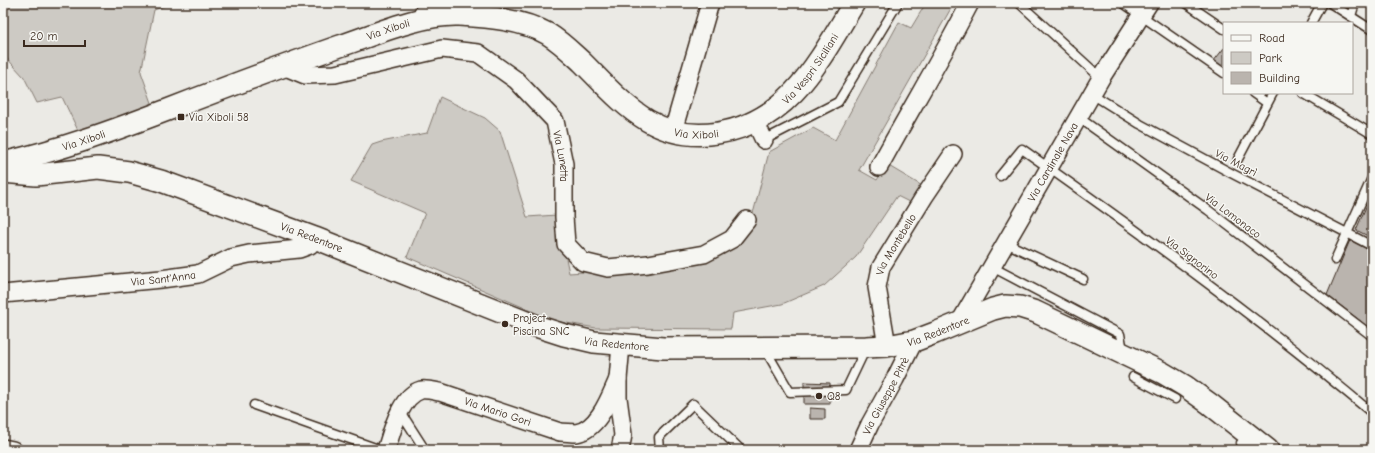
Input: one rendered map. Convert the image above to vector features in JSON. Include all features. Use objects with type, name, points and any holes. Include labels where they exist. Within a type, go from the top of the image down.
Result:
[{"type":"street","points":[[674,131],[710,3]]},
{"type":"street","name":"Via Vespri Siciliani","points":[[755,122],[770,114],[785,102],[801,85],[818,63],[854,3]]},
{"type":"street","points":[[879,167],[928,79],[946,50],[970,3]]},
{"type":"street","name":"Via Cardinale Nava","points":[[960,322],[1101,78],[1145,9]]},
{"type":"street","name":"Via Xiboli","points":[[3,163],[87,140],[424,11],[486,17],[525,25],[546,33],[564,45],[631,110],[646,121],[664,129],[685,134],[720,133],[755,122]]},
{"type":"street","name":"Via Lunetta","points":[[283,66],[305,75],[335,74],[442,49],[478,53],[516,80],[555,121],[564,164],[564,217],[566,244],[584,262],[608,268],[648,264],[704,254],[732,239],[747,220]]},
{"type":"street","points":[[755,122],[764,140]]},
{"type":"street","name":"Via Montebello","points":[[887,346],[878,287],[881,266],[953,154]]},
{"type":"street","name":"Via Redentore","points":[[3,172],[36,175],[98,168],[129,172],[161,181],[315,238],[536,326],[564,335],[594,342],[663,348],[887,346],[914,341],[993,309],[1005,306],[1020,307],[1036,312],[1163,373],[1185,386],[1210,404],[1268,450]]},
{"type":"street","name":"Via Sant'Anna","points":[[3,294],[198,274],[231,258],[249,254],[299,249],[310,245],[315,238]]},
{"type":"street","name":"Via Giuseppe Pitrè","points":[[858,450],[870,424],[914,341]]},
{"type":"street","name":"Via Mario Gori","points":[[620,450],[623,435],[618,398],[621,345]]},
{"type":"street","name":"Via Mario Gori","points":[[386,450],[396,420],[407,398],[422,390],[440,392],[560,432],[576,433],[588,428],[603,411],[618,379]]},
{"type":"street","points":[[3,448],[13,450]]},
{"type":"lane","points":[[764,140],[838,102],[898,3]]},
{"type":"lane","points":[[1019,3],[1101,78]]},
{"type":"lane","points":[[1123,3],[1145,9],[1223,72]]},
{"type":"lane","points":[[1186,3],[1223,28]]},
{"type":"lane","points":[[1312,22],[1322,3]]},
{"type":"lane","points":[[1330,3],[1372,30]]},
{"type":"lane","points":[[1350,16],[1356,3]]},
{"type":"lane","name":"Via Magrì","points":[[1092,94],[1146,127],[1372,246]]},
{"type":"lane","points":[[1254,94],[1267,103]]},
{"type":"lane","points":[[1238,159],[1272,94]]},
{"type":"lane","points":[[1305,94],[1372,134]]},
{"type":"lane","name":"Via Lomonaco","points":[[1078,117],[1208,210],[1372,336]]},
{"type":"lane","name":"Via Signorino","points":[[1000,176],[1022,148],[1176,260],[1372,412]]},
{"type":"lane","points":[[1335,260],[1372,178]]},
{"type":"lane","points":[[1006,243],[1083,280]]},
{"type":"lane","points":[[992,267],[1120,334],[1123,354]]},
{"type":"lane","points":[[765,348],[790,392],[846,390],[866,347]]},
{"type":"lane","points":[[1133,377],[1175,398]]},
{"type":"lane","points":[[660,450],[659,437],[693,404],[740,450]]},
{"type":"lane","points":[[254,405],[381,450]]},
{"type":"lane","points":[[400,411],[425,450]]},
{"type":"lane","points":[[1241,443],[1250,450]]},
{"type":"green space","points":[[3,3],[172,3],[154,10],[141,72],[156,114],[83,141],[62,97],[37,103],[24,77],[3,54]]},
{"type":"green space","points":[[926,3],[954,3],[859,170],[877,180],[887,165],[924,187],[913,204],[897,196],[856,257],[824,286],[782,304],[733,313],[731,329],[596,328],[555,321],[407,257],[425,213],[351,181],[372,145],[427,133],[440,97],[485,118],[500,131],[527,217],[557,215],[569,273],[696,264],[719,254],[744,231],[754,210],[769,152],[813,128],[835,140],[899,22],[911,28]]},
{"type":"building","points":[[1223,49],[1223,69],[1213,62]]},
{"type":"building","points":[[1372,193],[1372,238],[1356,230]]},
{"type":"building","points":[[1350,240],[1372,251],[1372,330],[1327,295]]},
{"type":"building","points":[[804,382],[830,383],[830,404],[804,404]]},
{"type":"building","points":[[810,408],[825,409],[825,419],[810,419]]},
{"type":"place","name":"Via Xiboli 58","points":[[181,117]]},
{"type":"place","name":"Project Piscina SNC","points":[[505,324]]},
{"type":"place","name":"Q8","points":[[819,396]]}]
